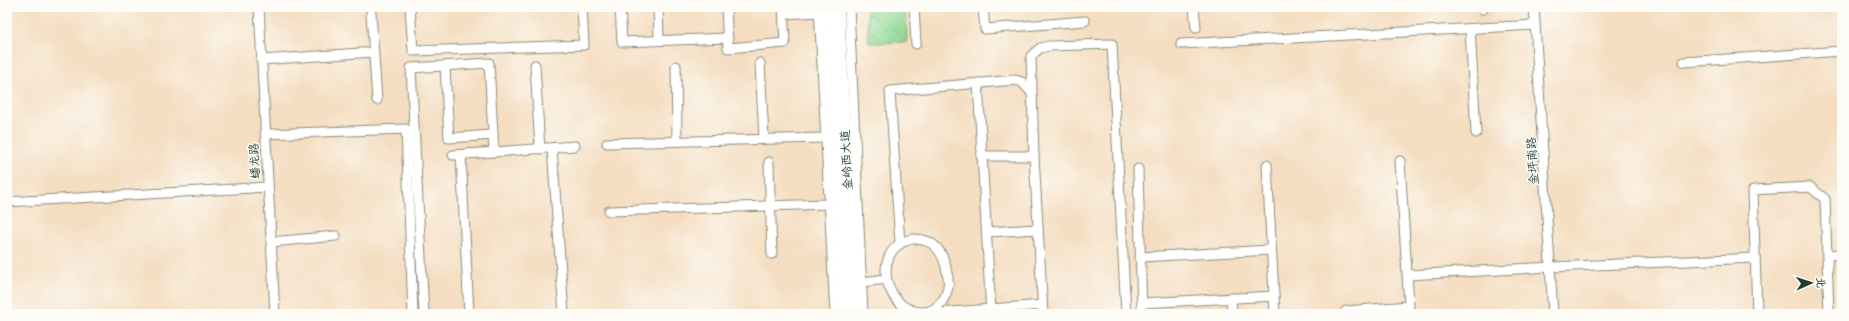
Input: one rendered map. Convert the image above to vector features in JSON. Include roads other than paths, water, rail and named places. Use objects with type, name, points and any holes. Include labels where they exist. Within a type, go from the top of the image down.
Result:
[{"type":"main road","name":"金岭西大道","points":[[838,7],[854,314]]},
{"type":"main road","name":"金岭西大道","points":[[822,9],[845,314]]},
{"type":"street","name":"蟠龙路","points":[[259,7],[275,314]]},
{"type":"street","points":[[410,7],[413,52],[584,45],[582,7]]},
{"type":"street","points":[[620,7],[622,42],[728,38]]},
{"type":"street","points":[[658,7],[659,40]]},
{"type":"street","points":[[726,7],[728,48],[785,43],[784,11],[822,9],[826,138],[835,314]]},
{"type":"street","points":[[849,7],[864,314]]},
{"type":"street","points":[[914,7],[916,44]]},
{"type":"street","points":[[983,7],[985,29],[1085,21]]},
{"type":"street","points":[[1194,7],[1196,28]]},
{"type":"street","name":"金坪南路","points":[[1534,7],[1553,314]]},
{"type":"street","points":[[371,13],[377,100]]},
{"type":"street","points":[[1181,44],[1535,25]]},
{"type":"street","points":[[1470,29],[1476,133]]},
{"type":"street","points":[[938,312],[945,298],[948,286],[946,265],[942,254],[934,245],[924,240],[912,239],[900,244],[894,249],[888,258],[886,279],[894,301],[903,309],[920,313],[1042,310],[1031,92],[1031,56],[1040,48],[1112,44],[1126,314]]},
{"type":"street","points":[[1684,62],[1842,51]]},
{"type":"street","points":[[261,60],[374,52]]},
{"type":"street","points":[[424,314],[411,68],[489,63],[494,152]]},
{"type":"street","points":[[760,63],[764,139]]},
{"type":"street","points":[[536,65],[540,149]]},
{"type":"street","points":[[445,66],[450,138],[493,135]]},
{"type":"street","points":[[676,66],[677,141]]},
{"type":"street","points":[[900,244],[890,91],[1015,80],[1022,82],[1031,92]]},
{"type":"street","points":[[978,83],[990,311]]},
{"type":"street","points":[[265,134],[406,129],[413,314]]},
{"type":"street","points":[[607,143],[826,138]]},
{"type":"street","points":[[469,314],[457,155],[575,146]]},
{"type":"street","points":[[552,148],[564,314]]},
{"type":"street","points":[[981,156],[1034,156]]},
{"type":"street","points":[[1346,311],[1409,306],[1400,161]]},
{"type":"street","points":[[769,162],[772,254]]},
{"type":"street","points":[[1267,165],[1275,314]]},
{"type":"street","points":[[1138,169],[1142,314]]},
{"type":"street","points":[[7,202],[268,187]]},
{"type":"street","points":[[1758,314],[1753,190],[1810,187],[1825,199],[1829,314]]},
{"type":"street","points":[[608,211],[829,204]]},
{"type":"street","points":[[987,232],[1038,230]]},
{"type":"street","points":[[271,242],[336,236]]},
{"type":"street","points":[[1140,257],[1271,250]]},
{"type":"street","points":[[1827,255],[1842,254]]},
{"type":"street","points":[[1408,275],[1755,258]]},
{"type":"street","points":[[862,282],[886,279]]},
{"type":"street","points":[[1142,303],[1274,296]]},
{"type":"street","points":[[1231,298],[1232,314]]}]
